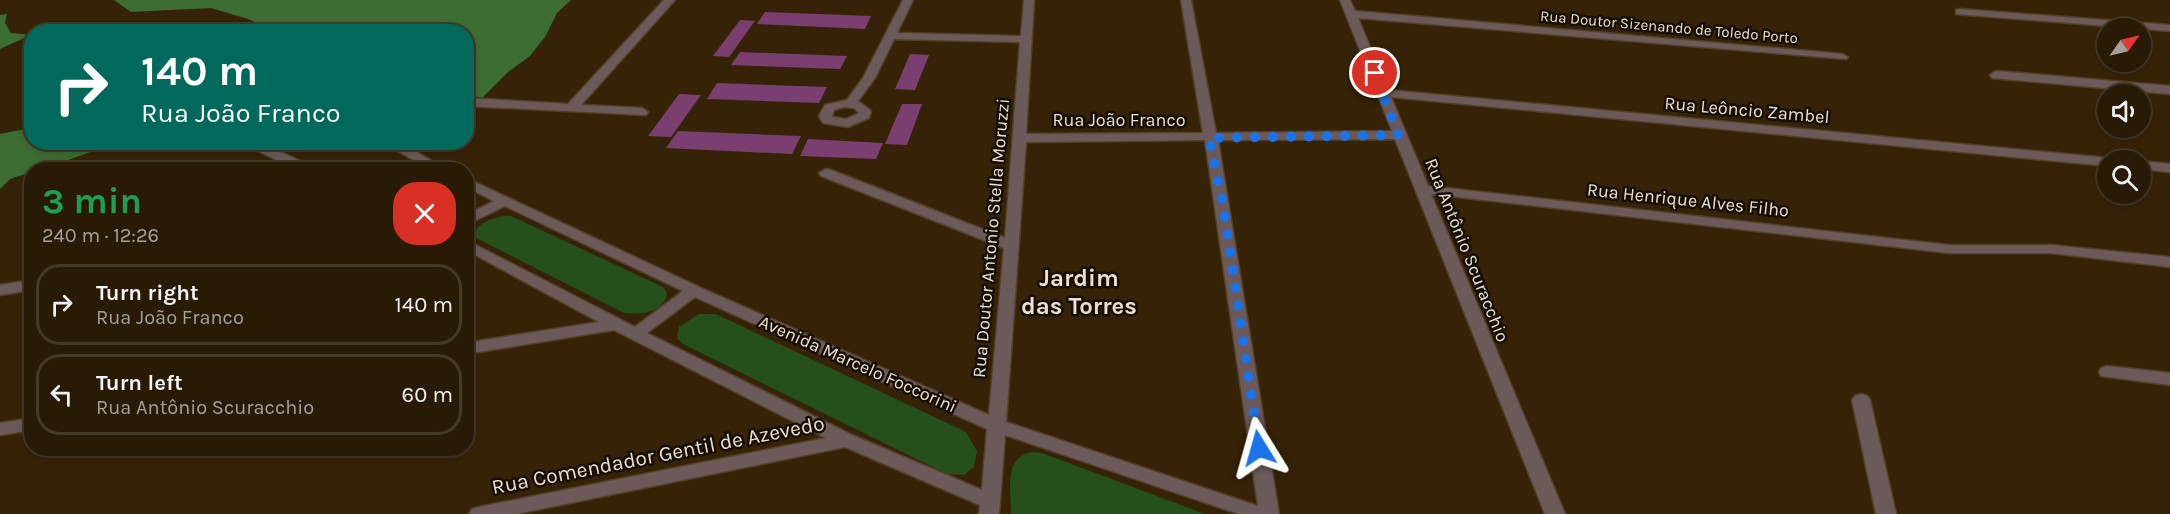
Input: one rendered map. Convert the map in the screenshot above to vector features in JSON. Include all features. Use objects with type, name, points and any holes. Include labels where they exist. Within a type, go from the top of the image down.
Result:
[{"type":"street","points":[[571,108],[670,0]]},
{"type":"street","points":[[851,103],[869,78],[908,0]]},
{"type":"street","name":"Rua Doutor Antonio Stella Moruzzi","points":[[989,508],[1012,246],[1029,0]]},
{"type":"street","points":[[1186,0],[1209,138],[1223,205],[1269,514]]},
{"type":"street","name":"Rua Doutor Sizenando de Toledo Porto","points":[[1348,7],[1842,57]]},
{"type":"street","name":"Rua Antônio Scuracchio","points":[[1348,7],[1398,135],[1555,514]]},
{"type":"street","points":[[1960,12],[2170,28]]},
{"type":"street","points":[[892,33],[1025,35]]},
{"type":"street","points":[[1996,75],[2170,90]]},
{"type":"street","name":"Rua Leôncio Zambel","points":[[1383,93],[2097,161]]},
{"type":"street","points":[[474,102],[642,112]]},
{"type":"street","name":"Rua João Franco","points":[[1020,138],[1398,135]]},
{"type":"street","points":[[267,150],[292,162]]},
{"type":"street","points":[[403,150],[427,162]]},
{"type":"street","points":[[2151,166],[2170,168]]},
{"type":"street","points":[[826,173],[1012,246]]},
{"type":"street","name":"Avenida Marcelo Foccorini","points":[[474,186],[694,290],[995,425],[1261,514]]},
{"type":"street","name":"Rua Henrique Alves Filho","points":[[1421,189],[1949,249],[2051,249],[2170,262]]},
{"type":"street","points":[[474,217],[504,201]]},
{"type":"street","points":[[474,248],[615,324],[637,333],[846,440],[989,508]]},
{"type":"street","points":[[0,290],[24,286]]},
{"type":"street","points":[[637,333],[694,290]]},
{"type":"street","points":[[474,348],[615,324]]},
{"type":"street","points":[[2107,372],[2170,380]]},
{"type":"street","points":[[1861,400],[1886,514]]},
{"type":"street","points":[[0,429],[24,425]]},
{"type":"street","name":"Rua Comendador Gentil de Azevedo","points":[[479,514],[846,440]]},
{"type":"green space","points":[[114,0],[571,0],[557,13],[545,37],[530,56],[508,72],[482,98],[474,96],[474,24],[259,24],[211,8],[131,12]]},
{"type":"green space","points":[[7,14],[5,23],[11,33],[24,34],[24,38],[0,49],[0,15]]},
{"type":"green space","points":[[24,129],[24,150],[96,150],[63,162],[24,162],[24,174],[10,179],[0,189],[0,134]]},
{"type":"green space","points":[[504,216],[511,216],[663,287],[667,293],[665,300],[657,309],[651,311],[637,314],[624,313],[474,237],[477,228],[481,225]]},
{"type":"green space","points":[[699,314],[716,314],[966,432],[977,451],[974,467],[964,475],[947,474],[683,344],[677,338],[679,327]]},
{"type":"green space","points":[[1031,452],[1042,453],[1205,514],[1011,514],[1010,477],[1012,468],[1016,461]]},
{"type":"building","points":[[765,12],[871,16],[865,29],[757,24]]},
{"type":"building","points":[[740,20],[755,21],[729,57],[713,56]]},
{"type":"building","points":[[740,52],[847,56],[840,69],[731,65]]},
{"type":"building","points":[[910,54],[929,55],[915,90],[895,89]]},
{"type":"building","points":[[717,83],[827,87],[819,103],[707,99]]},
{"type":"building","points":[[679,94],[701,95],[671,137],[648,136]]},
{"type":"building","points":[[902,104],[922,104],[907,145],[885,144]]},
{"type":"building","points":[[678,131],[801,136],[792,154],[666,148]]},
{"type":"building","points":[[808,139],[883,143],[876,159],[800,156]]},
{"type":"district","name":"Jardim das Torres","points":[[1079,292]]},
{"type":"route","points":[[1259,448],[1223,205],[1209,138],[1398,135],[1375,73]]}]
